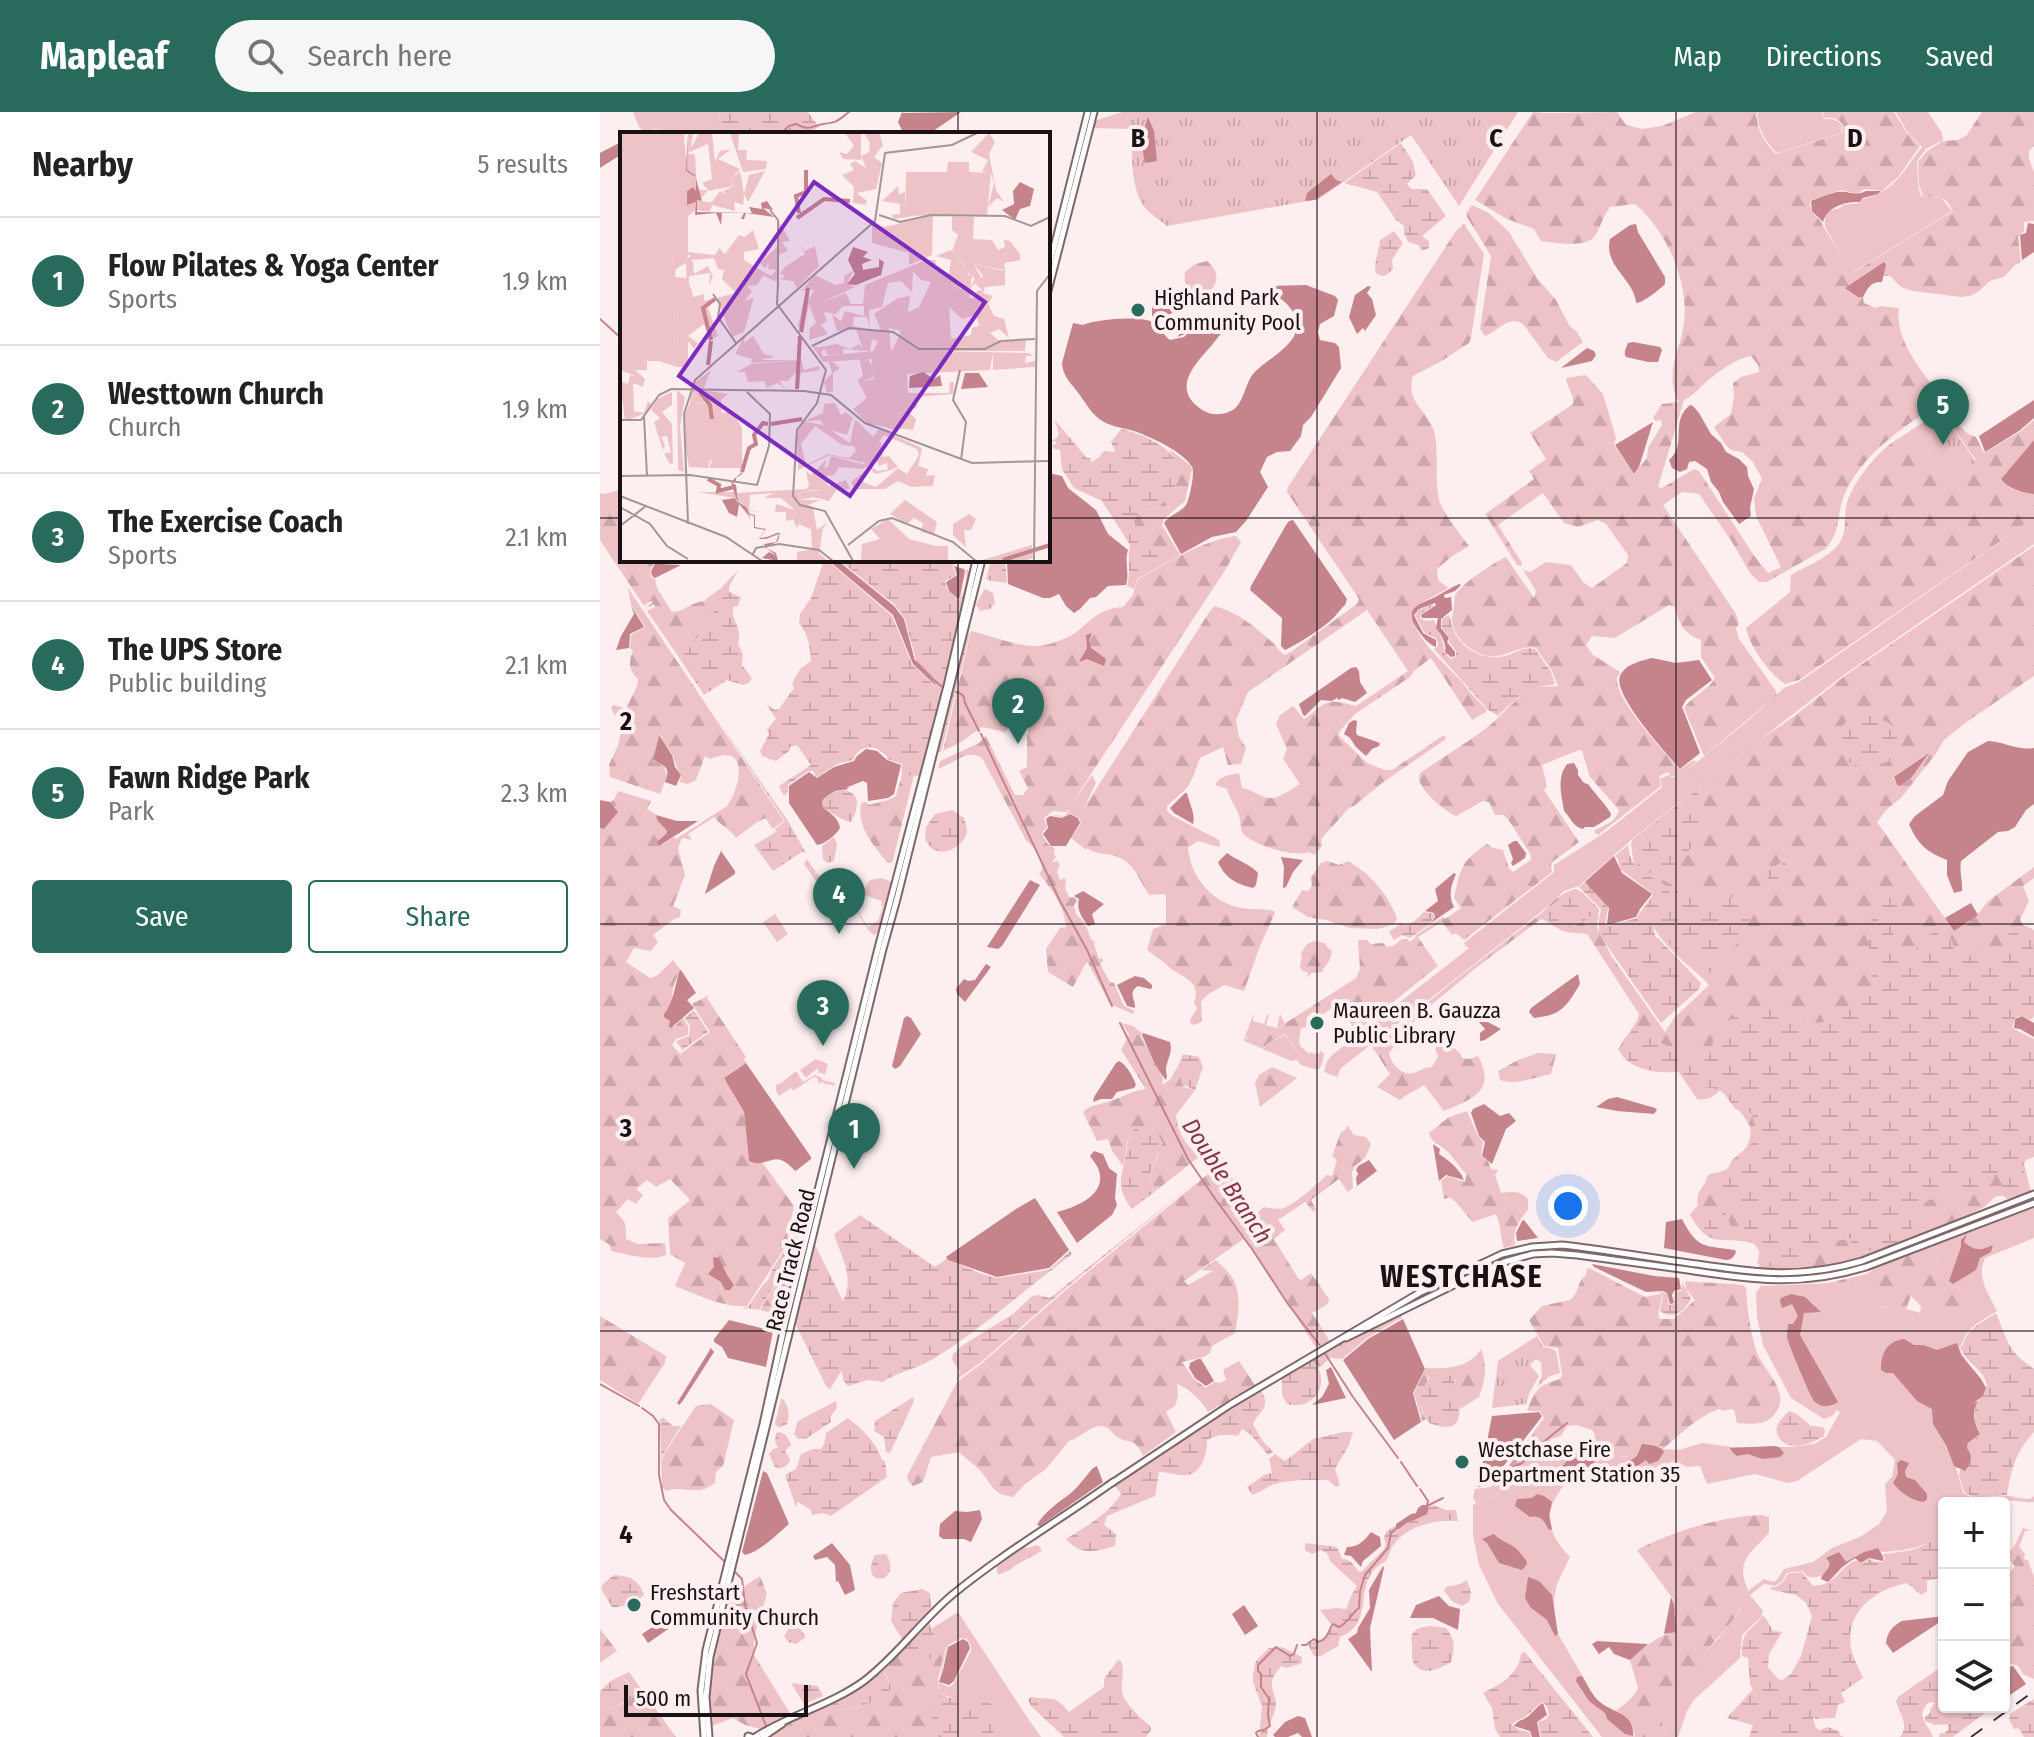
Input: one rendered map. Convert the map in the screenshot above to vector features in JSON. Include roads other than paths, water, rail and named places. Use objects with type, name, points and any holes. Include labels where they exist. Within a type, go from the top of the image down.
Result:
[{"type":"main road","points":[[1050,263],[1078,150],[1091,112]]},
{"type":"main road","points":[[1050,283],[1074,203],[1087,125]]},
{"type":"main road","points":[[1074,203],[1069,195],[1078,150]]},
{"type":"main road","points":[[1050,294],[1055,274],[1059,271]]},
{"type":"main road","name":"Race Track Road","points":[[954,667],[976,562]]},
{"type":"main road","name":"Race Track Road","points":[[820,1194],[896,879],[981,562]]},
{"type":"main road","name":"Race Track Road","points":[[706,1737],[701,1690],[706,1650],[763,1425],[785,1323],[897,899],[931,754]]},
{"type":"main road","points":[[897,899],[896,879],[903,874]]},
{"type":"main road","points":[[1391,1313],[1419,1293],[1487,1260],[1525,1248],[1562,1245],[1755,1272],[1804,1273],[1862,1261],[2034,1194]]},
{"type":"main road","points":[[755,1737],[859,1688],[966,1584],[1036,1533],[1231,1404],[1391,1313],[1504,1262],[1544,1253],[1577,1255],[1754,1280],[1796,1281],[1866,1267],[2034,1203]]},
{"type":"main road","points":[[755,1737],[854,1687],[874,1673],[936,1610]]},
{"type":"waterway","name":"Double Branch","points":[[782,132],[796,124],[810,128],[834,122],[849,112]]},
{"type":"waterway","points":[[600,319],[620,337]]},
{"type":"waterway","name":"Double Branch","points":[[915,661],[943,687]]},
{"type":"waterway","name":"Double Branch","points":[[956,692],[964,697],[979,731]]},
{"type":"waterway","name":"Double Branch","points":[[981,734],[1112,1006]]},
{"type":"waterway","name":"Double Branch","points":[[1120,1023],[1188,1159],[1321,1347]]},
{"type":"waterway","name":"Double Branch","points":[[1324,1352],[1398,1458]]},
{"type":"waterway","points":[[600,1384],[639,1406]]},
{"type":"waterway","points":[[642,1408],[659,1424],[659,1475],[664,1500],[725,1562]]},
{"type":"waterway","points":[[1498,1474],[1522,1463],[1567,1423]]},
{"type":"waterway","name":"Double Branch","points":[[1401,1462],[1417,1486]]},
{"type":"waterway","name":"Double Branch","points":[[1420,1489],[1428,1501],[1427,1505]]},
{"type":"waterway","name":"Double Branch","points":[[1427,1506],[1443,1498]]},
{"type":"waterway","name":"Double Branch","points":[[1302,1645],[1314,1639],[1318,1642],[1324,1639],[1333,1624],[1342,1626],[1359,1608],[1365,1575],[1388,1548],[1391,1533],[1398,1527]]},
{"type":"waterway","points":[[734,1571],[742,1579],[745,1605],[757,1643],[746,1674],[766,1726]]},
{"type":"waterway","name":"Double Branch","points":[[1258,1737],[1258,1731],[1270,1726],[1269,1699],[1261,1687],[1258,1665],[1276,1647],[1290,1656],[1297,1645]]},
{"type":"railway","points":[[1971,1737],[2034,1691]]},
{"type":"place","name":"Highland Park Community Pool","points":[[1138,310]]},
{"type":"place","name":"Fawn Ridge Park","points":[[1943,445]]},
{"type":"place","name":"Westtown Church","points":[[1018,744]]},
{"type":"place","name":"The UPS Store","points":[[839,934]]},
{"type":"place","name":"Maureen B. Gauzza Public Library","points":[[1317,1023]]},
{"type":"place","name":"The Exercise Coach","points":[[823,1046]]},
{"type":"place","name":"Flow Pilates & Yoga Center","points":[[854,1169]]},
{"type":"place","name":"Westchase Fire Department Station 35","points":[[1462,1462]]},
{"type":"place","name":"Freshstart Community Church","points":[[634,1605]]},
{"type":"district","name":"WESTCHASE","points":[[1462,1277]]}]
